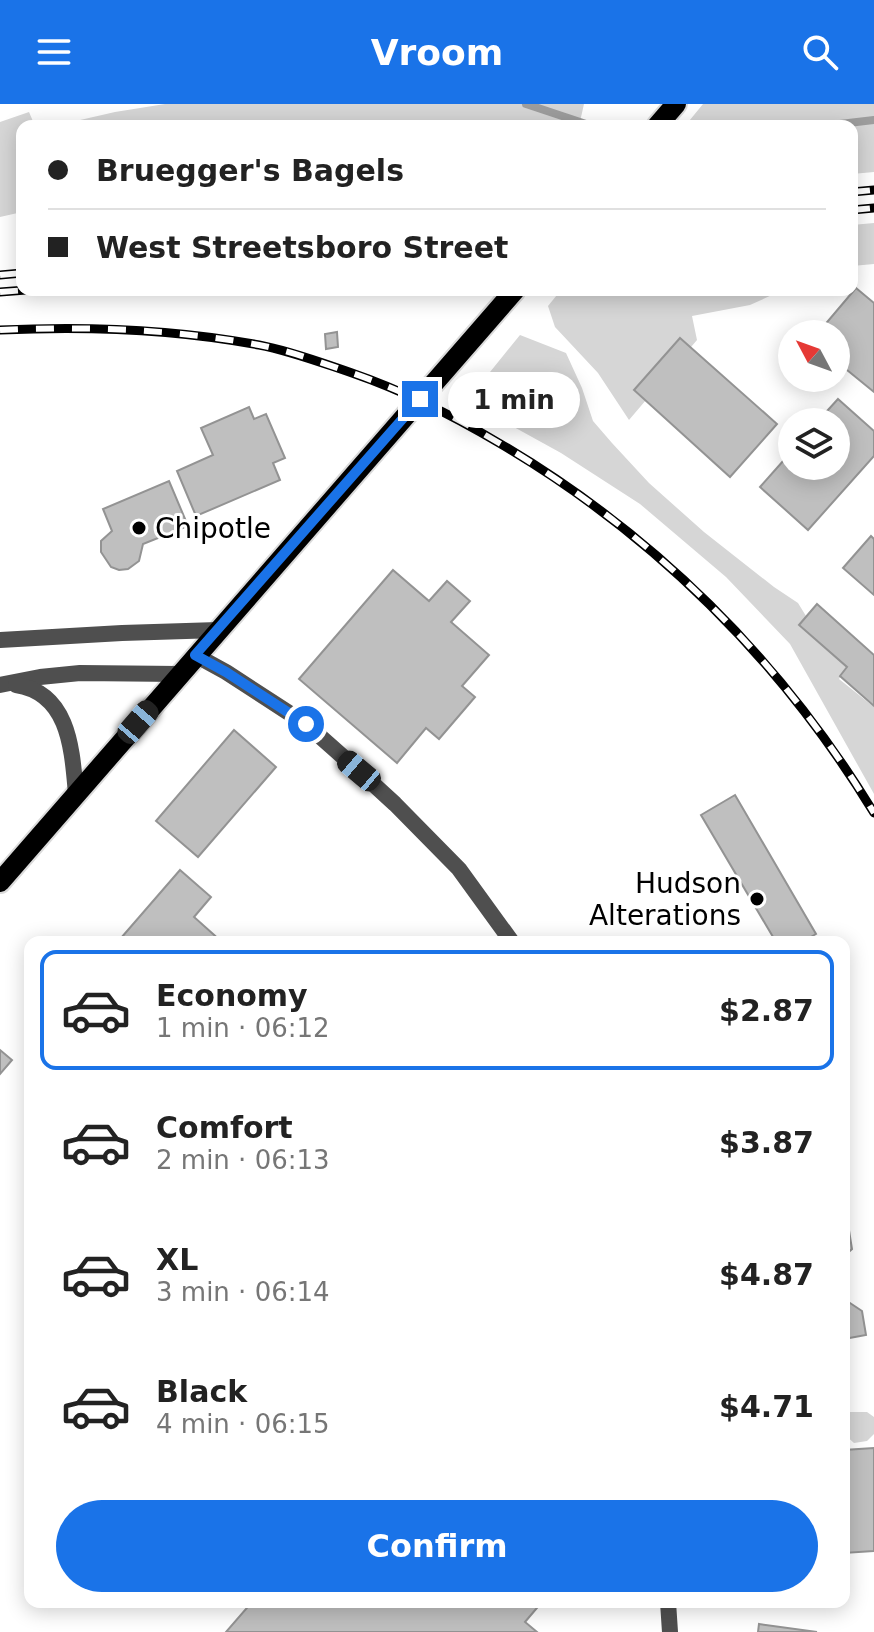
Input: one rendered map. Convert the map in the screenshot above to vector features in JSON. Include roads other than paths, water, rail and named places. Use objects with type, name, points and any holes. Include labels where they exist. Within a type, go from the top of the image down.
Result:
[{"type":"main road","points":[[662,120],[676,104]]},
{"type":"main road","points":[[0,882],[510,296]]},
{"type":"street","points":[[0,640],[218,630]]},
{"type":"street","points":[[195,655],[306,724],[359,771],[459,869],[508,936]]},
{"type":"street","points":[[3,685],[80,673],[179,674]]},
{"type":"street","points":[[3,685],[33,689],[53,706],[69,736],[76,794]]},
{"type":"street","points":[[668,1608],[670,1632]]},
{"type":"waterway","points":[[526,104],[574,120]]},
{"type":"waterway","points":[[858,122],[874,120]]},
{"type":"railway","points":[[858,191],[874,190]]},
{"type":"railway","points":[[858,209],[874,208]]},
{"type":"railway","points":[[0,275],[16,274]]},
{"type":"railway","points":[[0,292],[16,291]]},
{"type":"railway","points":[[0,330],[130,330],[195,335],[259,345],[371,380],[464,423],[556,479],[610,518],[710,605],[798,703],[874,813]]},
{"type":"place","name":"Chipotle","points":[[139,528]]},
{"type":"place","name":"Hudson Alterations","points":[[757,899]]}]
